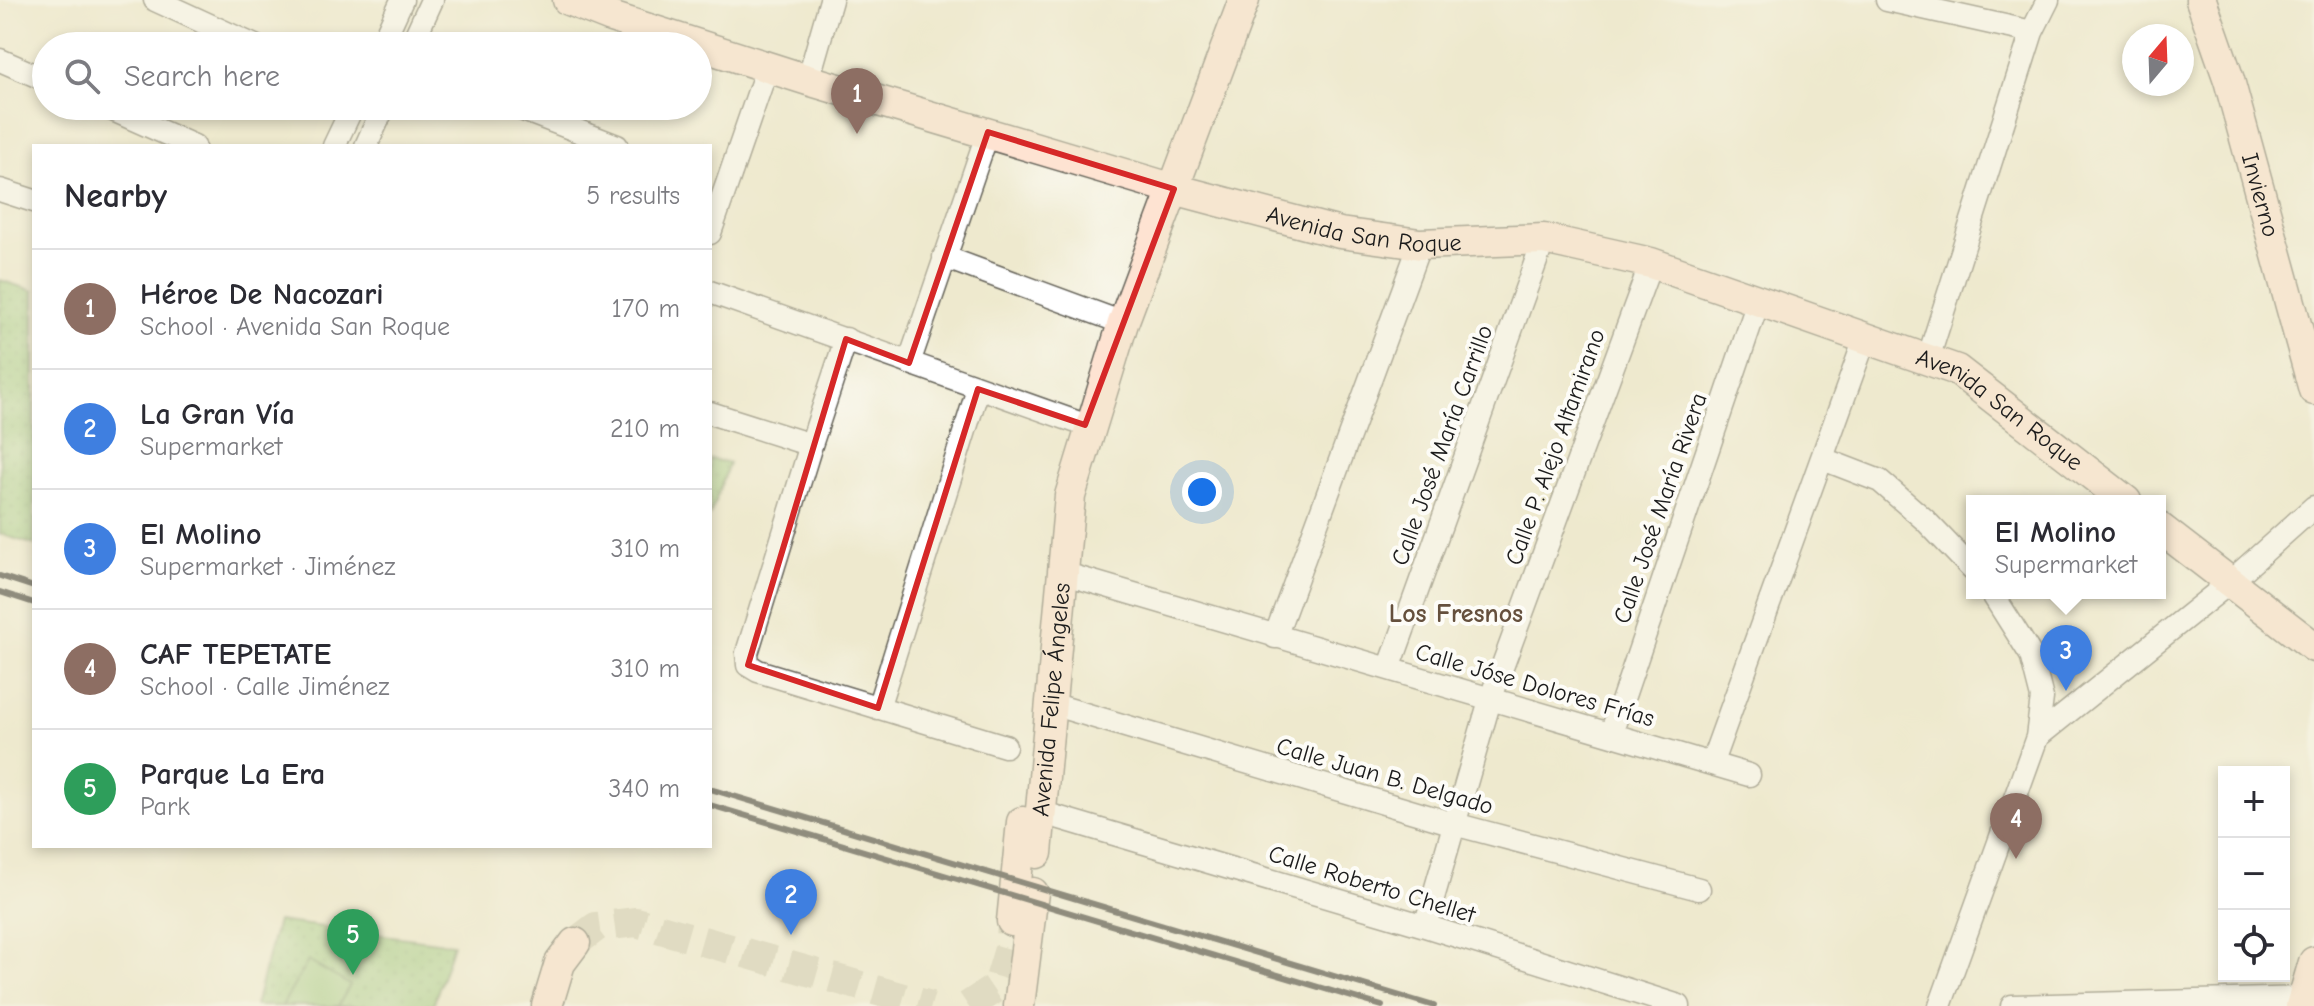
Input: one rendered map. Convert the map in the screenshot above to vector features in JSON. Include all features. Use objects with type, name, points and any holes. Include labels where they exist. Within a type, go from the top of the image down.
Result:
[{"type":"street","points":[[155,0],[225,32]]},
{"type":"street","points":[[387,32],[402,0]]},
{"type":"street","points":[[417,32],[432,0]]},
{"type":"street","name":"Avenida San Roque","points":[[568,0],[657,32]]},
{"type":"street","points":[[808,80],[831,0]]},
{"type":"street","name":"Avenida Felipe Ángeles","points":[[1019,1006],[1037,855],[1070,496],[1123,323],[1244,0]]},
{"type":"street","points":[[1887,0],[2032,32]]},
{"type":"street","points":[[1928,359],[2032,32],[2048,0]]},
{"type":"street","name":"Invierno","points":[[2201,0],[2229,80],[2314,390]]},
{"type":"street","name":"Avenida San Roque","points":[[712,50],[1174,189],[1340,233],[1420,244],[1544,239],[1651,263],[1957,370],[2118,495]]},
{"type":"street","points":[[0,60],[32,74]]},
{"type":"street","points":[[712,219],[717,185],[767,68]]},
{"type":"street","points":[[136,120],[190,144]]},
{"type":"street","points":[[335,144],[346,120]]},
{"type":"street","points":[[367,144],[378,120]]},
{"type":"street","points":[[549,120],[612,144]]},
{"type":"street","points":[[909,363],[988,132]]},
{"type":"street","points":[[0,190],[32,200]]},
{"type":"street","name":"Calle José María Carrillo","points":[[1389,669],[1544,239]]},
{"type":"street","points":[[1275,637],[1420,244]]},
{"type":"street","points":[[944,257],[1123,323]]},
{"type":"street","name":"Calle P. Alejo Altamirano","points":[[1425,926],[1490,700],[1651,263]]},
{"type":"street","points":[[712,293],[1085,425]]},
{"type":"street","name":"Calle José María Rivera","points":[[1611,734],[1759,299]]},
{"type":"street","points":[[1712,762],[1866,336]]},
{"type":"street","points":[[846,339],[747,653],[748,665],[758,671],[1005,746]]},
{"type":"street","points":[[878,708],[978,389]]},
{"type":"street","name":"Avenida Felipe Ángeles","points":[[1012,921],[1056,486],[1100,395]]},
{"type":"street","points":[[712,414],[811,445]]},
{"type":"street","points":[[1823,459],[1880,481],[1925,520],[1966,563]]},
{"type":"street","points":[[2037,737],[2229,583],[2314,507]]},
{"type":"street","points":[[2166,533],[2314,647]]},
{"type":"street","name":"Calle Jóse Dolores Frías","points":[[1076,577],[1749,775]]},
{"type":"street","points":[[1940,1006],[2037,737],[2042,698],[2031,655],[1996,599]]},
{"type":"street","name":"Calle Juan B. Delgado","points":[[1058,706],[1454,824],[1699,889]]},
{"type":"street","name":"Calle Roberto Chellet","points":[[1050,815],[1425,926],[1679,1006]]},
{"type":"street","points":[[547,1006],[560,963],[575,943]]},
{"type":"street","points":[[2012,1006],[2302,1002],[2314,962]]},
{"type":"highlighted area","points":[[988,132],[1174,189],[1085,425],[978,389],[878,708],[748,665],[846,339],[909,363]]},
{"type":"green space","points":[[0,280],[32,290],[32,544],[0,534]]},
{"type":"green space","points":[[712,459],[729,463],[712,510]]},
{"type":"green space","points":[[277,921],[453,944],[433,1006],[255,1006]]},
{"type":"green space","points":[[308,961],[350,985],[338,1006],[282,1006]]},
{"type":"tunnel","points":[[968,1006],[998,986],[1011,942],[1012,921]]},
{"type":"tunnel","points":[[575,943],[596,927],[636,922],[931,1006]]},
{"type":"railway","points":[[0,576],[32,586]]},
{"type":"railway","points":[[0,592],[32,602]]},
{"type":"railway","points":[[712,790],[1434,1006]]},
{"type":"railway","points":[[712,806],[1382,1006]]},
{"type":"place","name":"Héroe De Nacozari","points":[[857,134]]},
{"type":"place","name":"El Molino","points":[[2066,691]]},
{"type":"place","name":"CAF TEPETATE","points":[[2016,859]]},
{"type":"place","name":"La Gran Vía","points":[[791,935]]},
{"type":"place","name":"Parque La Era","points":[[353,975]]},
{"type":"district","name":"Los Fresnos","points":[[1456,613]]}]
